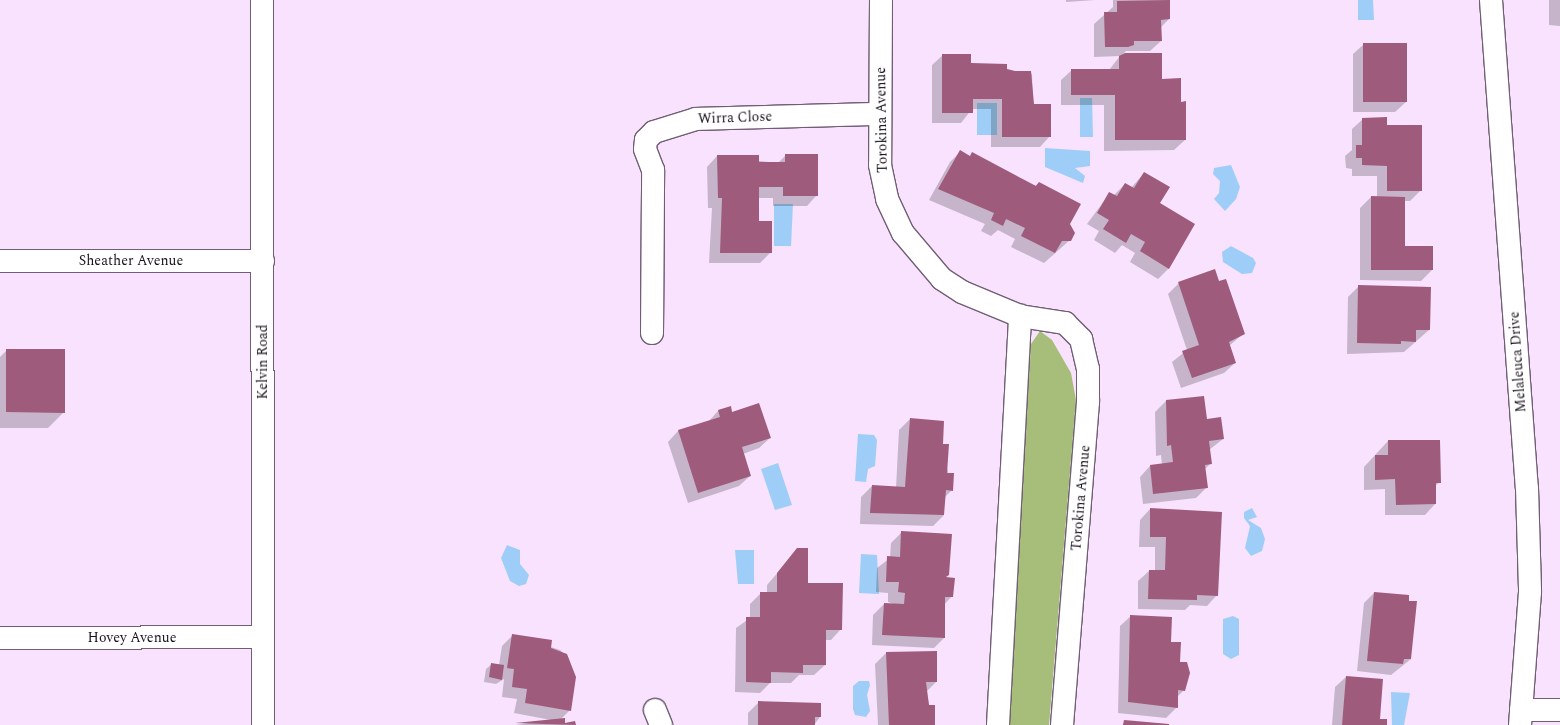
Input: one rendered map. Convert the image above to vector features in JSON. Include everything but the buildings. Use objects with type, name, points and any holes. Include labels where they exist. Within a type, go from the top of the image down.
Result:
[{"type":"street","name":"Kelvin Road","points":[[262,0],[263,725]]},
{"type":"street","name":"Torokina Avenue","points":[[881,0],[880,165],[887,199],[903,233],[942,279],[1020,316],[1065,323],[1081,339],[1088,369],[1088,402],[1062,725]]},
{"type":"street","name":"Melaleuca Drive","points":[[1491,0],[1527,488],[1530,592],[1520,718]]},
{"type":"street","name":"Wirra Close","points":[[652,333],[653,170],[645,149],[646,140],[654,132],[696,118],[880,114]]},
{"type":"street","name":"Sheather Avenue","points":[[0,261],[263,261]]},
{"type":"street","points":[[998,725],[1020,316]]},
{"type":"street","name":"Hovey Avenue","points":[[0,638],[263,637]]},
{"type":"street","points":[[1520,718],[1560,710]]},
{"type":"green space","points":[[1040,331],[1052,340],[1071,373],[1076,400],[1049,725],[1007,725],[1031,344]]},
{"type":"water","points":[[1358,0],[1373,0],[1374,20],[1358,20]]},
{"type":"water","points":[[1080,98],[1092,98],[1093,137],[1080,137]]},
{"type":"water","points":[[977,103],[997,103],[997,135],[977,135]]},
{"type":"water","points":[[1045,148],[1090,151],[1090,166],[1075,168],[1085,176],[1083,183],[1045,167]]},
{"type":"water","points":[[1231,165],[1240,187],[1236,199],[1225,211],[1214,199],[1219,193],[1220,181],[1213,174],[1214,168]]},
{"type":"water","points":[[774,204],[793,204],[791,246],[774,246]]},
{"type":"water","points":[[1231,246],[1253,258],[1256,263],[1252,273],[1242,274],[1223,262],[1222,252]]},
{"type":"water","points":[[858,434],[874,435],[877,440],[875,466],[868,469],[866,482],[855,481]]},
{"type":"water","points":[[778,463],[792,505],[775,510],[761,469]]},
{"type":"water","points":[[1252,508],[1257,517],[1248,520],[1261,528],[1265,539],[1262,551],[1251,556],[1245,548],[1250,526],[1244,518],[1244,512]]},
{"type":"water","points":[[507,545],[520,550],[520,564],[529,575],[526,584],[519,586],[510,581],[501,558]]},
{"type":"water","points":[[735,550],[754,550],[754,584],[738,584]]},
{"type":"water","points":[[861,554],[877,555],[879,594],[859,593]]},
{"type":"water","points":[[1233,616],[1239,619],[1239,655],[1231,659],[1223,654],[1223,619]]},
{"type":"water","points":[[859,681],[869,681],[870,685],[867,695],[870,711],[866,717],[855,715],[853,709],[853,686]]},
{"type":"water","points":[[1391,692],[1410,693],[1404,725],[1392,725]]}]
